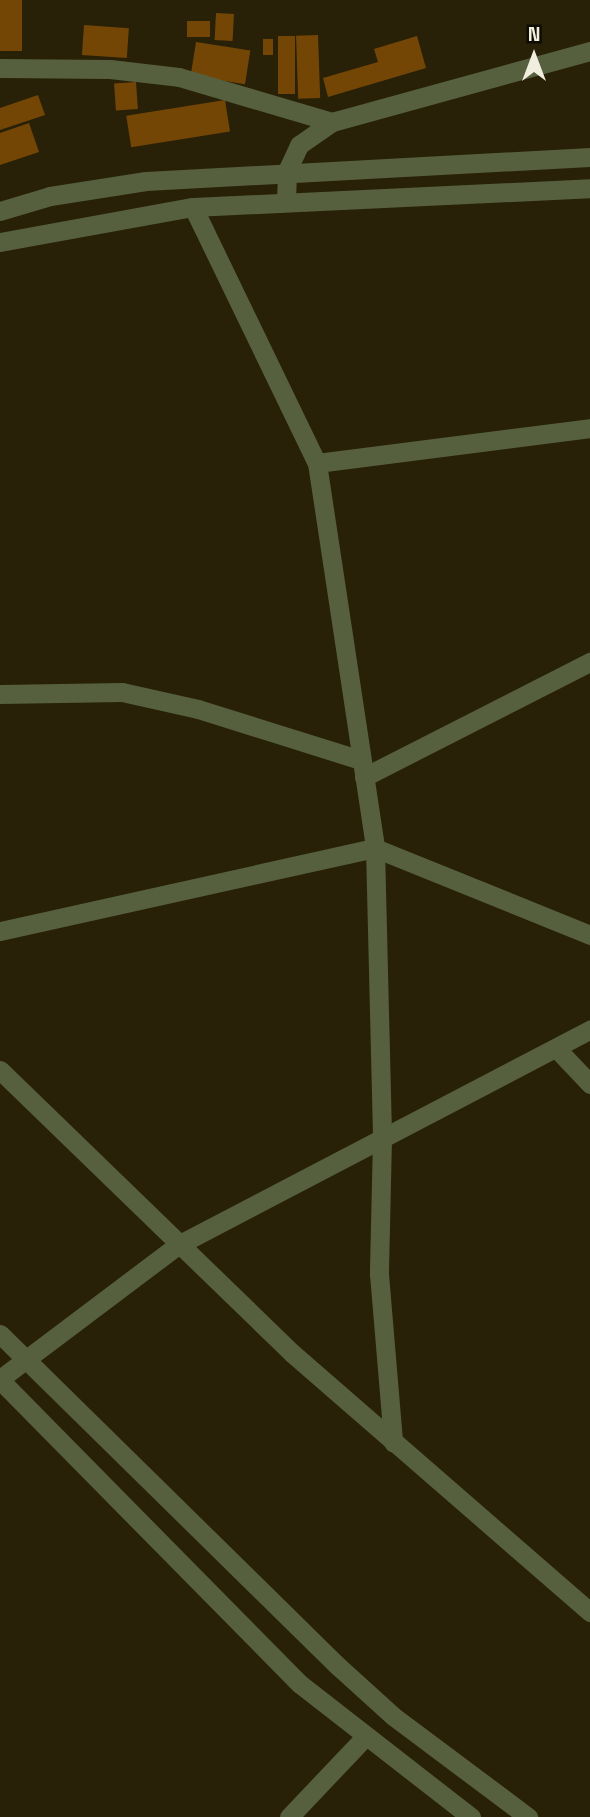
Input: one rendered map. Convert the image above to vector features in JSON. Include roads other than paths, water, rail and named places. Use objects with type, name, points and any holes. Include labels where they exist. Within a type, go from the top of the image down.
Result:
[{"type":"street","points":[[286,201],[287,171],[299,145],[332,122],[590,51]]},
{"type":"street","points":[[0,68],[110,69],[179,77],[332,122]]},
{"type":"street","points":[[0,211],[50,196],[146,181],[287,171],[590,158]]},
{"type":"street","points":[[0,242],[193,207],[590,188]]},
{"type":"street","points":[[193,207],[317,463],[375,848],[382,1138],[380,1287],[393,1442]]},
{"type":"street","points":[[317,463],[590,428]]},
{"type":"street","points":[[0,694],[122,692],[198,709],[363,769],[590,662]]},
{"type":"street","points":[[0,931],[375,848],[590,935]]},
{"type":"street","points":[[471,1817],[300,1684],[0,1380],[24,1357],[178,1245],[590,1030]]},
{"type":"street","points":[[556,1048],[590,1084]]},
{"type":"street","points":[[0,1070],[178,1245],[393,1442],[590,1612]]},
{"type":"street","points":[[0,1334],[348,1675],[393,1716],[528,1817]]},
{"type":"street","points":[[289,1817],[365,1737]]}]
